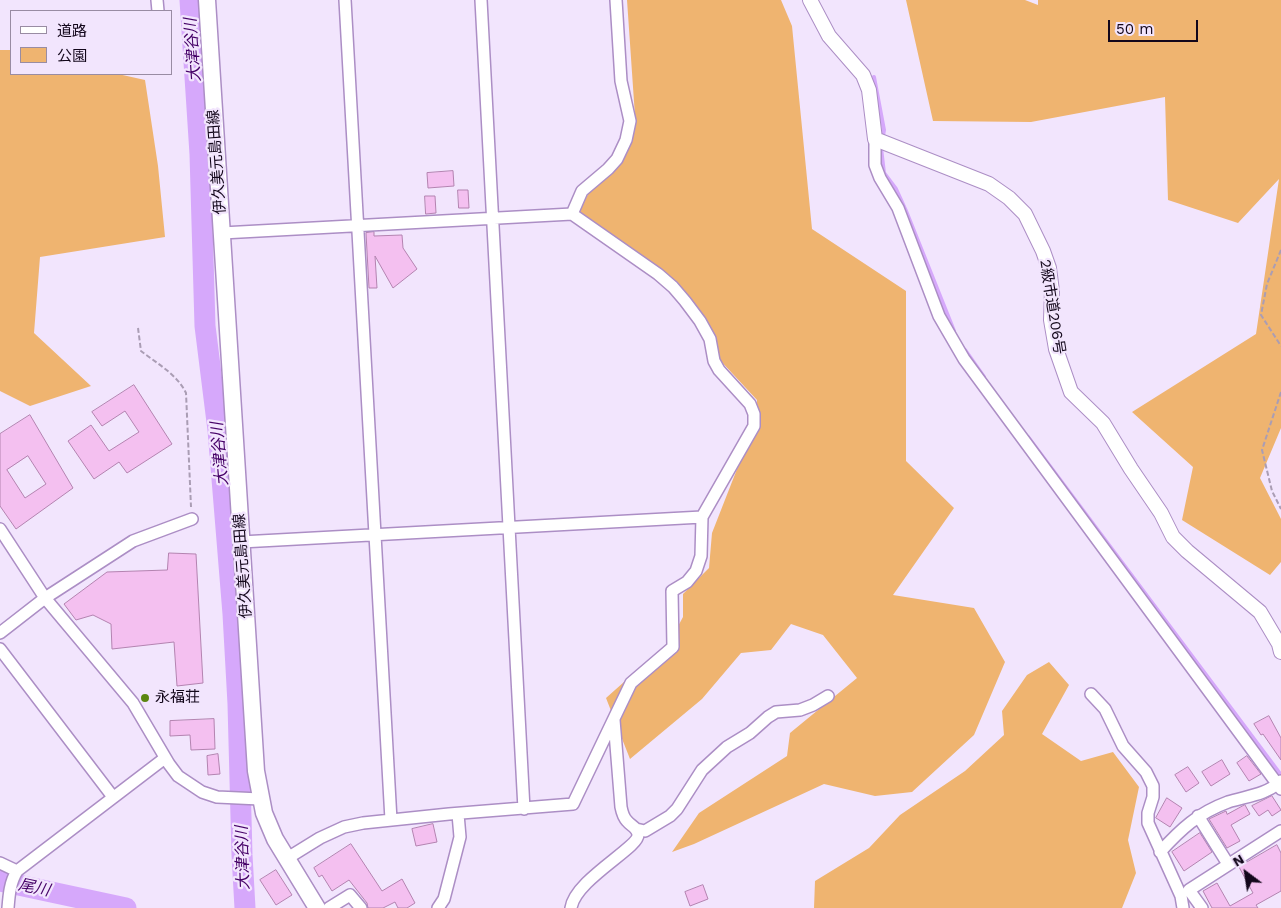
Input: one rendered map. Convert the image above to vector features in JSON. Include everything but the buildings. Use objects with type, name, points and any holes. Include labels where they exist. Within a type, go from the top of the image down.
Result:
[{"type":"main road","name":"伊久美元島田線","points":[[206,0],[256,772],[255,799],[286,858],[317,908]]},
{"type":"street","points":[[344,0],[391,820]]},
{"type":"street","points":[[481,0],[524,808]]},
{"type":"street","points":[[572,214],[582,191],[617,159],[626,140],[630,121],[621,81],[616,0]]},
{"type":"street","points":[[810,0],[830,36],[863,75],[869,90],[875,139],[875,165],[898,208],[939,316],[950,336],[976,375],[1280,785],[1264,793],[1228,802],[1198,816],[1186,825],[1160,852]]},
{"type":"street","name":"2級市道206号","points":[[875,139],[989,184],[1009,198],[1025,214],[1049,268],[1052,291],[1051,320],[1054,339],[1071,392],[1103,423],[1131,469],[1162,513],[1173,537],[1186,551],[1260,612],[1279,644],[1281,652]]},
{"type":"street","points":[[222,233],[572,214],[658,274],[673,287],[704,329],[710,340],[714,361],[719,370],[750,404],[754,414],[754,426],[702,518],[701,556],[696,571],[686,582],[672,591],[673,647],[631,683],[573,804],[391,820],[344,827],[320,838],[286,858]]},
{"type":"street","points":[[241,542],[702,518]]},
{"type":"street","points":[[0,633],[45,598],[133,541],[192,519]]},
{"type":"street","points":[[0,529],[45,598],[125,691],[165,758],[178,776],[202,792],[217,797],[255,799]]},
{"type":"street","points":[[0,649],[113,797]]},
{"type":"street","points":[[1091,694],[1105,709],[1124,746],[1146,772],[1153,786],[1148,823],[1160,852],[1184,898],[1202,908]]},
{"type":"street","points":[[636,829],[645,831],[670,816],[677,809],[702,770],[714,757],[750,733],[768,717],[776,712],[800,710],[828,696]]},
{"type":"street","points":[[571,908],[577,893],[603,867],[632,846],[638,838],[636,829],[623,816],[621,807],[614,719]]},
{"type":"street","points":[[8,908],[9,895],[15,874],[165,758]]},
{"type":"street","points":[[438,908],[444,899],[460,837],[458,814]]},
{"type":"street","points":[[1198,816],[1228,864]]},
{"type":"street","points":[[1184,898],[1228,864],[1281,831]]},
{"type":"street","points":[[0,863],[15,874]]},
{"type":"street","points":[[329,908],[350,896],[361,908]]},
{"type":"path","points":[[1281,250],[1267,284],[1261,315],[1281,346]]},
{"type":"path","points":[[138,328],[141,352],[182,384],[186,393],[192,519]]},
{"type":"path","points":[[1281,392],[1262,450],[1272,491],[1281,509]]},
{"type":"green space","points":[[627,0],[781,0],[792,26],[812,229],[906,291],[906,461],[954,508],[893,595],[974,608],[1005,662],[974,735],[912,792],[875,796],[824,784],[694,844],[672,852],[699,813],[787,756],[790,733],[857,678],[823,635],[791,624],[771,650],[741,653],[702,699],[630,759],[606,698],[670,641],[683,617],[683,594],[709,568],[712,533],[757,418],[757,400],[718,358],[712,333],[667,274],[578,215],[589,192],[620,162],[629,148],[635,116]]},
{"type":"green space","points":[[906,0],[1025,0],[1038,5],[1038,0],[1281,0],[1281,428],[1260,478],[1281,519],[1281,562],[1270,575],[1182,520],[1193,467],[1132,412],[1256,334],[1279,179],[1238,223],[1168,200],[1165,97],[1031,122],[933,121]]},
{"type":"green space","points":[[0,50],[10,50],[10,75],[122,75],[145,80],[158,166],[165,237],[40,257],[34,333],[91,386],[30,406],[0,391]]},
{"type":"green space","points":[[1049,662],[1069,685],[1042,734],[1081,761],[1113,752],[1139,787],[1128,840],[1136,873],[1122,908],[814,908],[815,881],[869,848],[900,815],[965,771],[1004,735],[1002,711],[1027,675]]},
{"type":"waterway","name":"大津谷川","points":[[190,0],[200,154],[205,326],[218,430],[233,614],[245,908]]},
{"type":"waterway","points":[[874,77],[884,130],[881,148],[884,173],[896,189],[906,211],[954,331]]},
{"type":"waterway","points":[[965,350],[984,377]]},
{"type":"waterway","points":[[1028,437],[1281,775]]},
{"type":"waterway","name":"尾川","points":[[0,881],[126,908]]},
{"type":"place","name":"永福荘","points":[[145,698]]}]
